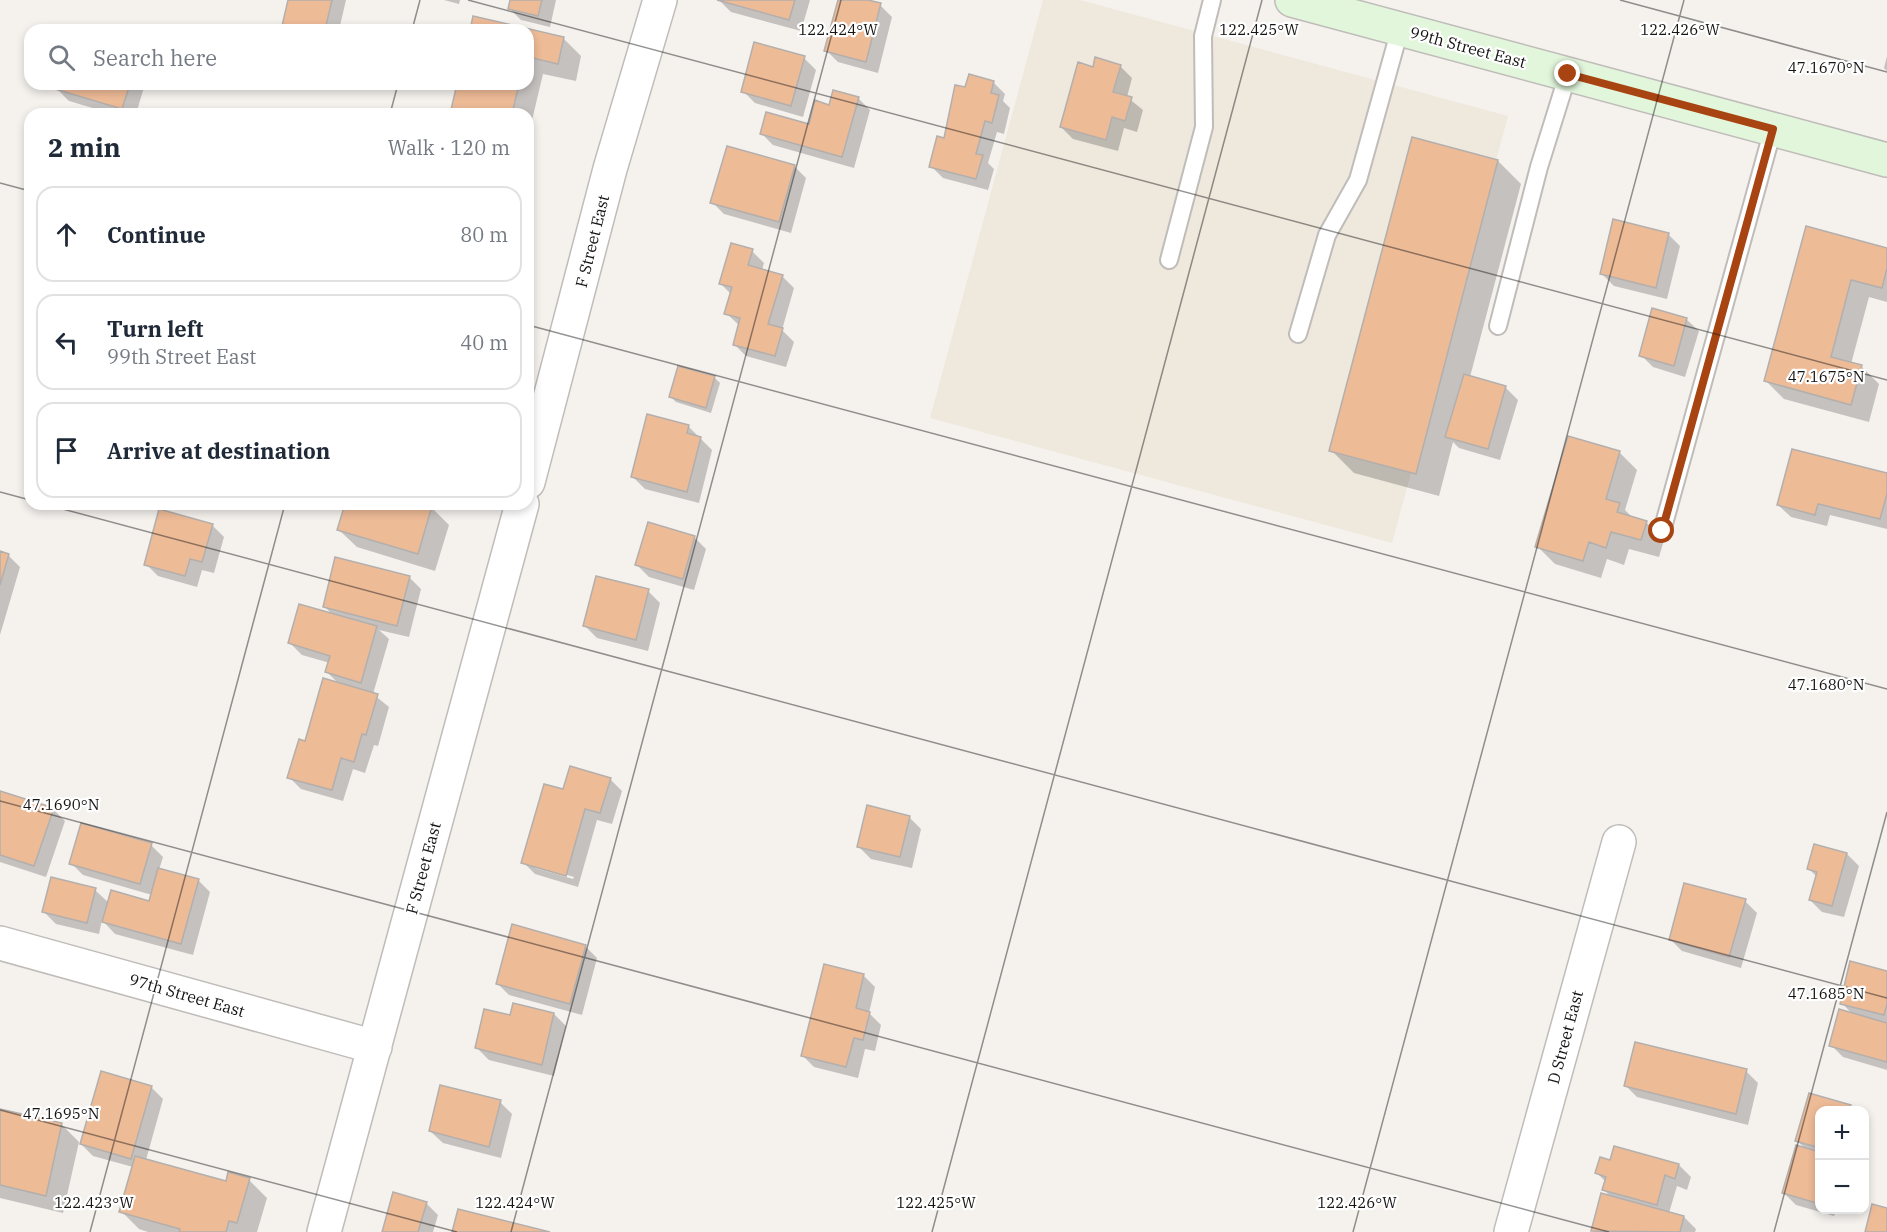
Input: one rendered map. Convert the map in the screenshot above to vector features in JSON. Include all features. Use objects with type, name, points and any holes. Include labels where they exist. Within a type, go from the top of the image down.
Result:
[{"type":"street","name":"F Street East","points":[[534,459],[610,169],[660,0]]},
{"type":"street","name":"99th Street East","points":[[1293,0],[1887,160]]},
{"type":"street","name":"F Street East","points":[[324,1232],[520,510]]},
{"type":"street","name":"D Street East","points":[[1511,1232],[1619,842]]},
{"type":"street","name":"97th Street East","points":[[0,943],[375,1047]]},
{"type":"lane","points":[[1169,260],[1204,127],[1203,36],[1212,0]]},
{"type":"lane","points":[[1298,334],[1327,235],[1358,180],[1400,29]]},
{"type":"lane","points":[[1498,326],[1539,167],[1568,74]]},
{"type":"lane","points":[[1662,531],[1773,129]]},
{"type":"shaded area","points":[[1043,0],[1080,0],[1508,116],[1392,543],[930,418]]},
{"type":"building","points":[[288,0],[332,0],[326,24],[282,24]]},
{"type":"building","points":[[510,0],[542,0],[538,16],[508,9]]},
{"type":"building","points":[[717,0],[795,0],[789,20]]},
{"type":"building","points":[[838,0],[868,0],[881,3],[866,62],[824,51]]},
{"type":"building","points":[[473,16],[508,24],[471,24]]},
{"type":"building","points":[[534,30],[564,37],[558,64],[534,58]]},
{"type":"building","points":[[754,42],[805,56],[791,106],[741,92]]},
{"type":"building","points":[[1095,57],[1121,65],[1113,92],[1132,97],[1125,121],[1112,117],[1106,140],[1060,127],[1078,62],[1093,67]]},
{"type":"building","points":[[969,74],[994,81],[991,93],[999,95],[992,123],[985,121],[976,154],[983,155],[976,179],[929,167],[937,136],[944,138],[955,85],[965,87]]},
{"type":"building","points":[[58,90],[128,90],[122,108]]},
{"type":"building","points":[[456,90],[518,90],[513,108],[451,108]]},
{"type":"building","points":[[833,90],[859,97],[842,157],[760,134],[766,112],[809,124],[815,100],[829,105]]},
{"type":"building","points":[[1412,137],[1498,160],[1416,474],[1329,451]]},
{"type":"building","points":[[727,146],[795,165],[779,222],[710,203]]},
{"type":"building","points":[[1613,219],[1669,233],[1656,288],[1600,274]]},
{"type":"building","points":[[1806,226],[1887,248],[1887,268],[1882,288],[1851,280],[1831,357],[1862,365],[1851,405],[1764,381]]},
{"type":"building","points":[[731,243],[753,249],[748,265],[783,275],[768,324],[783,328],[775,356],[733,345],[740,318],[724,314],[732,287],[719,284]]},
{"type":"building","points":[[1652,308],[1687,318],[1674,366],[1639,356]]},
{"type":"building","points":[[678,366],[715,376],[706,408],[669,397]]},
{"type":"building","points":[[1464,374],[1506,386],[1488,449],[1445,437]]},
{"type":"building","points":[[647,414],[689,425],[687,433],[701,437],[687,492],[631,477]]},
{"type":"building","points":[[1568,436],[1620,451],[1606,499],[1620,503],[1617,512],[1647,521],[1641,540],[1611,532],[1606,548],[1589,542],[1583,561],[1535,547]]},
{"type":"building","points":[[1792,449],[1887,473],[1887,494],[1880,519],[1818,504],[1815,515],[1777,505]]},
{"type":"building","points":[[159,510],[213,524],[202,562],[190,559],[185,576],[144,565]]},
{"type":"building","points":[[343,510],[431,510],[418,554],[337,530]]},
{"type":"building","points":[[648,522],[695,536],[683,579],[635,565]]},
{"type":"building","points":[[0,551],[9,554],[0,585]]},
{"type":"building","points":[[335,557],[410,576],[397,626],[323,607]]},
{"type":"building","points":[[596,576],[649,589],[636,640],[583,626]]},
{"type":"building","points":[[299,604],[377,626],[361,683],[325,672],[330,656],[288,643]]},
{"type":"building","points":[[323,678],[378,694],[366,735],[362,734],[354,762],[341,758],[332,790],[287,778],[299,739],[305,741]]},
{"type":"building","points":[[570,766],[611,778],[600,813],[585,809],[566,876],[521,863],[544,784],[563,789]]},
{"type":"building","points":[[0,791],[54,808],[34,866],[0,855]]},
{"type":"building","points":[[867,805],[910,816],[900,857],[857,847]]},
{"type":"building","points":[[81,823],[152,843],[140,884],[69,864]]},
{"type":"building","points":[[1814,844],[1847,853],[1832,906],[1809,900],[1817,872],[1807,869]]},
{"type":"building","points":[[158,868],[199,879],[181,944],[102,922],[111,890],[149,901]]},
{"type":"building","points":[[51,877],[96,888],[87,923],[42,912]]},
{"type":"building","points":[[1684,883],[1746,899],[1729,957],[1669,940]]},
{"type":"building","points":[[512,924],[586,945],[570,1004],[496,984]]},
{"type":"building","points":[[1850,961],[1887,971],[1887,1004],[1884,1015],[1840,1004]]},
{"type":"building","points":[[824,964],[864,974],[856,1008],[870,1012],[863,1040],[854,1038],[846,1067],[801,1056]]},
{"type":"building","points":[[513,1003],[554,1013],[542,1065],[475,1048],[484,1009],[510,1015]]},
{"type":"building","points":[[1839,1009],[1887,1023],[1887,1062],[1829,1046]]},
{"type":"building","points":[[1635,1042],[1747,1069],[1736,1114],[1624,1086]]},
{"type":"building","points":[[101,1071],[152,1086],[131,1159],[80,1144]]},
{"type":"building","points":[[440,1085],[501,1100],[489,1147],[429,1131]]},
{"type":"building","points":[[1809,1093],[1851,1105],[1815,1106],[1815,1147],[1795,1141]]},
{"type":"building","points":[[0,1109],[62,1123],[46,1196],[0,1185]]},
{"type":"building","points":[[1796,1145],[1815,1151],[1815,1203],[1782,1193]]},
{"type":"building","points":[[1614,1146],[1679,1164],[1675,1179],[1665,1175],[1657,1205],[1602,1190],[1606,1177],[1595,1173],[1600,1157],[1610,1160]]},
{"type":"building","points":[[135,1156],[226,1181],[228,1172],[250,1178],[237,1223],[229,1221],[226,1232],[179,1232],[180,1229],[119,1212]]},
{"type":"building","points":[[393,1192],[427,1202],[418,1232],[382,1232]]},
{"type":"building","points":[[1601,1193],[1684,1216],[1680,1232],[1591,1231]]},
{"type":"building","points":[[1872,1204],[1887,1208],[1887,1232],[1865,1232]]},
{"type":"building","points":[[458,1209],[550,1232],[452,1232]]},
{"type":"route","points":[[1568,74],[1773,129],[1662,531]]}]
